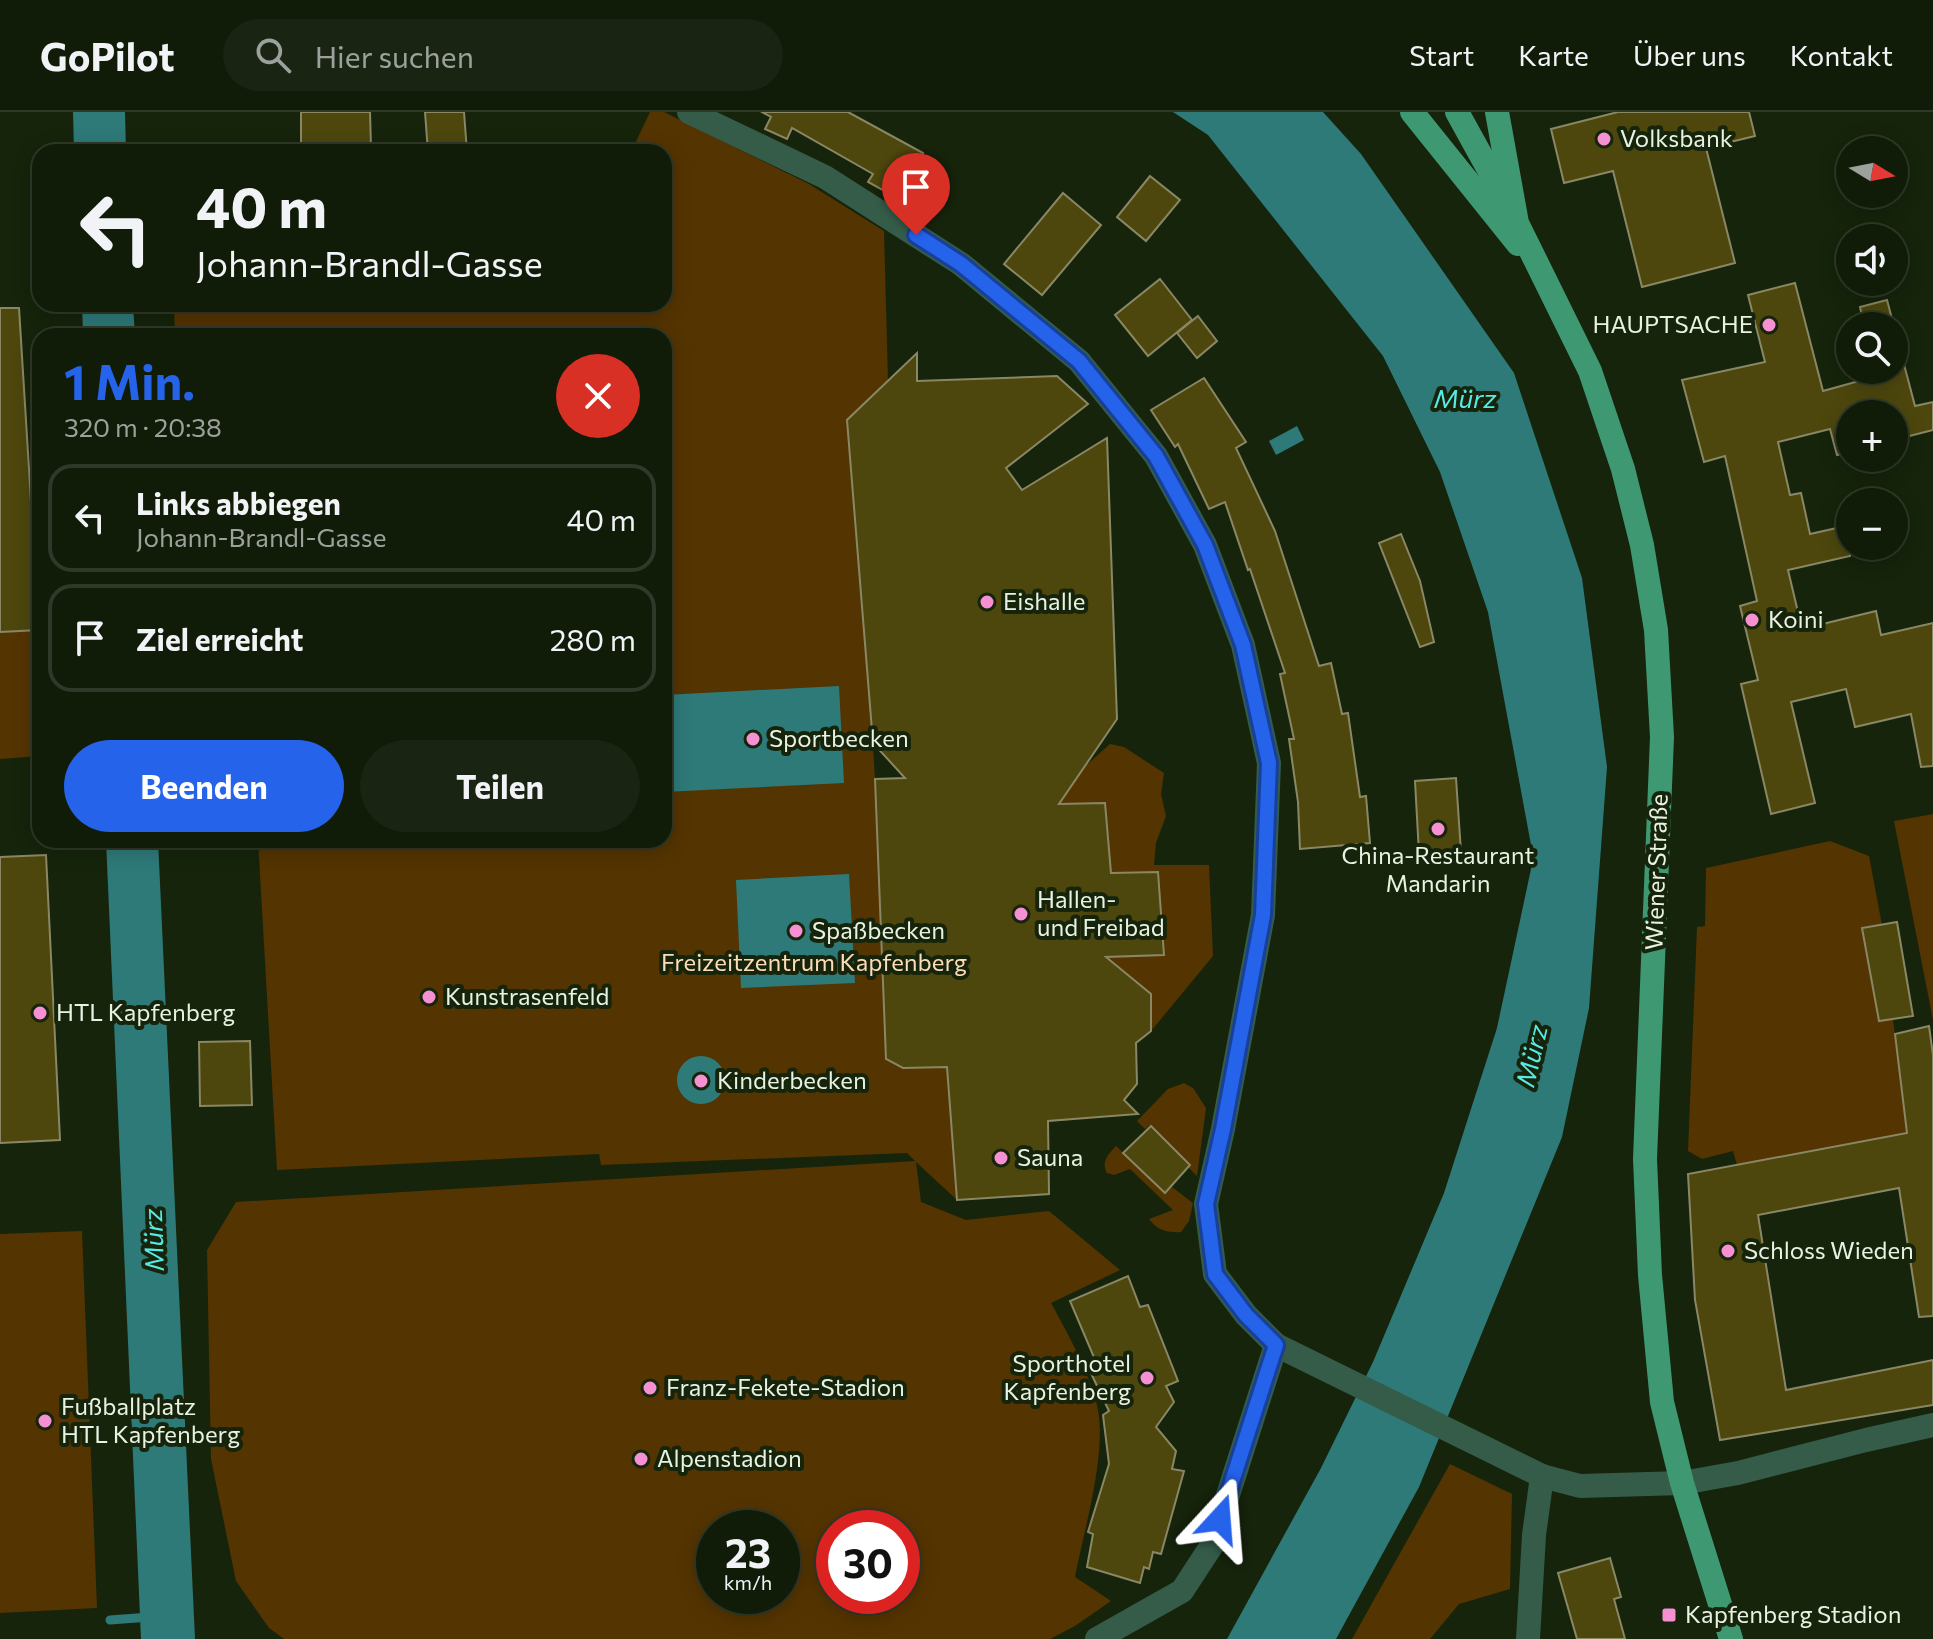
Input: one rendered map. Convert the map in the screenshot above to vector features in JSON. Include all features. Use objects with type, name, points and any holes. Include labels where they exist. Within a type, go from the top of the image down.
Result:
[{"type":"main road","name":"Wiener Straße","points":[[1412,112],[1544,276]]},
{"type":"main road","points":[[1457,112],[1517,223]]},
{"type":"main road","name":"Wiener Straße","points":[[1497,112],[1517,223],[1590,371],[1623,469],[1642,545],[1656,630],[1662,737],[1645,1159],[1650,1275],[1661,1394],[1682,1483],[1731,1639]]},
{"type":"street","points":[[689,112],[825,177],[961,264],[1079,361],[1156,456],[1205,545],[1243,645],[1269,763],[1263,915],[1206,1204],[1215,1274],[1246,1315],[1276,1345],[1542,1476],[1580,1486],[1682,1483],[1738,1473],[1933,1425]]},
{"type":"street","points":[[1097,1639],[1182,1591],[1212,1545],[1276,1345]]},
{"type":"street","points":[[1528,1639],[1534,1535],[1542,1476]]},
{"type":"green space","name":"Freizeitzentrum Kapfenberg","points":[[650,112],[664,112],[809,184],[884,231],[888,380],[849,418],[875,779],[1082,769],[1110,744],[1124,747],[1164,773],[1161,794],[1166,816],[1156,843],[1154,865],[1209,865],[1213,956],[1151,1031],[1136,1042],[1137,1084],[1112,1116],[1048,1122],[1049,1194],[957,1200],[916,1162],[921,1202],[966,1220],[1049,1211],[1120,1270],[1051,1303],[1089,1381],[1100,1424],[1094,1491],[1075,1577],[1111,1601],[1050,1639],[284,1639],[269,1628],[236,1581],[211,1459],[207,1250],[236,1202],[915,1161],[907,1153],[601,1165],[599,1154],[277,1170],[258,848],[672,848],[672,328],[175,328],[174,312],[672,312],[672,144],[635,144]]},
{"type":"green space","points":[[32,630],[32,757],[0,759],[0,632]]},
{"type":"green space","points":[[1933,814],[1933,1020],[1894,821]]},
{"type":"green space","points":[[1830,841],[1869,856],[1882,925],[1862,929],[1879,1021],[1893,1019],[1907,1133],[1737,1165],[1733,1151],[1702,1159],[1688,1151],[1697,927],[1705,926],[1706,868]]},
{"type":"green space","points":[[1184,1083],[1193,1088],[1206,1108],[1197,1176],[1150,1125],[1145,1129],[1137,1121],[1168,1089]]},
{"type":"green space","points":[[1116,1146],[1165,1193],[1172,1187],[1193,1203],[1189,1221],[1181,1232],[1163,1230],[1149,1219],[1173,1210],[1130,1169],[1114,1175],[1107,1173],[1105,1162]]},
{"type":"green space","name":"Fußballplatz HTL Kapfenberg","points":[[82,1231],[97,1608],[0,1613],[0,1234]]},
{"type":"green space","points":[[1450,1464],[1512,1494],[1510,1589],[1459,1604],[1430,1639],[1352,1639]]},
{"type":"water","points":[[73,112],[125,112],[126,144],[74,144]]},
{"type":"water","name":"Mürz","points":[[1173,112],[1323,112],[1361,154],[1514,373],[1582,578],[1607,767],[1589,1008],[1562,1137],[1419,1487],[1336,1639],[1227,1639],[1321,1468],[1373,1362],[1444,1193],[1497,1028],[1531,869],[1531,845],[1488,612],[1440,472],[1383,356],[1208,135]]},
{"type":"water","points":[[82,312],[134,312],[134,328],[83,328]]},
{"type":"water","points":[[1297,426],[1304,440],[1276,455],[1269,441]]},
{"type":"water","name":"Sportbecken","points":[[839,686],[844,783],[672,792],[672,695]]},
{"type":"water","name":"Mürz","points":[[106,848],[158,848],[195,1639],[141,1639]]},
{"type":"water","name":"Spaßbecken","points":[[849,874],[855,983],[741,988],[736,880]]},
{"type":"water","name":"Kinderbecken","points":[[701,1056],[718,1063],[725,1080],[718,1097],[701,1104],[684,1097],[677,1080],[684,1063]]},
{"type":"building","points":[[301,112],[370,112],[371,144],[301,144]]},
{"type":"building","points":[[425,112],[464,112],[466,144],[427,144]]},
{"type":"building","points":[[762,112],[848,112],[923,153],[897,198],[868,182],[873,174],[792,128],[787,139],[765,129],[771,117]]},
{"type":"building","points":[[1618,112],[1749,112],[1755,136],[1706,148],[1735,263],[1642,287],[1613,171],[1564,183],[1551,129]]},
{"type":"building","points":[[1150,176],[1180,200],[1146,241],[1117,217]]},
{"type":"building","points":[[1063,193],[1101,225],[1042,295],[1004,264]]},
{"type":"building","points":[[1160,279],[1192,320],[1148,356],[1115,315]]},
{"type":"building","points":[[1795,283],[1823,391],[1848,384],[1908,384],[1908,379],[1915,406],[1933,402],[1933,430],[1908,436],[1908,400],[1836,400],[1836,451],[1830,429],[1778,442],[1790,495],[1801,493],[1810,534],[1836,528],[1836,559],[1788,570],[1802,629],[1876,611],[1881,635],[1933,623],[1933,766],[1921,767],[1911,714],[1855,727],[1846,689],[1791,702],[1815,803],[1771,814],[1741,684],[1758,680],[1740,606],[1757,601],[1725,456],[1704,462],[1682,380],[1765,362],[1748,295]]},
{"type":"building","points":[[1887,300],[1890,312],[1861,312],[1860,307]]},
{"type":"building","points":[[0,308],[19,308],[32,517],[32,630],[0,632]]},
{"type":"building","points":[[1198,316],[1217,341],[1197,358],[1177,333]]},
{"type":"building","points":[[917,353],[917,381],[1057,376],[1088,404],[1006,468],[1022,490],[1107,438],[1117,719],[1059,804],[1105,803],[1111,873],[1158,872],[1164,955],[1106,957],[1151,994],[1151,1031],[1136,1043],[1137,1084],[1124,1100],[1138,1114],[1048,1121],[1049,1194],[957,1200],[947,1067],[903,1068],[886,1059],[875,779],[905,778],[873,743],[847,420]]},
{"type":"building","points":[[1204,378],[1246,442],[1236,448],[1275,531],[1319,666],[1331,663],[1342,714],[1348,713],[1360,797],[1366,796],[1370,843],[1300,849],[1298,802],[1289,739],[1294,739],[1280,674],[1285,673],[1250,569],[1225,502],[1209,509],[1178,444],[1175,447],[1151,410]]},
{"type":"building","points":[[1401,534],[1420,581],[1434,642],[1420,647],[1379,543]]},
{"type":"building","points":[[1456,778],[1461,852],[1419,854],[1415,781]]},
{"type":"building","points":[[46,855],[60,1140],[0,1143],[0,857]]},
{"type":"building","points":[[1897,922],[1913,1016],[1879,1021],[1862,928]]},
{"type":"building","name":"Schloss Wieden","points":[[1929,1026],[1933,1055],[1933,1316],[1919,1317],[1899,1188],[1758,1215],[1786,1390],[1933,1360],[1933,1405],[1720,1440],[1695,1300],[1688,1174],[1907,1133],[1895,1034]]},
{"type":"building","points":[[250,1041],[252,1105],[200,1106],[199,1042]]},
{"type":"building","points":[[1151,1126],[1190,1165],[1165,1193],[1123,1153]]},
{"type":"building","points":[[1128,1276],[1140,1307],[1148,1305],[1178,1381],[1166,1386],[1174,1402],[1156,1427],[1176,1451],[1172,1469],[1184,1471],[1161,1554],[1153,1552],[1149,1569],[1144,1567],[1140,1583],[1087,1567],[1093,1534],[1088,1532],[1109,1464],[1103,1415],[1109,1411],[1088,1367],[1096,1362],[1070,1301]]},
{"type":"building","points":[[1610,1558],[1621,1597],[1614,1599],[1625,1639],[1577,1639],[1558,1573]]},
{"type":"waterway","points":[[110,1620],[150,1617]]},
{"type":"place","name":"Volksbank","points":[[1604,139]]},
{"type":"place","name":"HAUPTSACHE","points":[[1769,325]]},
{"type":"place","name":"Eishalle","points":[[987,602]]},
{"type":"place","name":"Koini","points":[[1752,620]]},
{"type":"place","name":"Sportbecken","points":[[753,739]]},
{"type":"place","name":"China-Restaurant Mandarin","points":[[1438,829]]},
{"type":"place","name":"Hallen- und Freibad","points":[[1021,914]]},
{"type":"place","name":"Spaßbecken","points":[[796,931]]},
{"type":"place","name":"Kunstrasenfeld","points":[[429,997]]},
{"type":"place","name":"HTL Kapfenberg","points":[[40,1013]]},
{"type":"place","name":"Kinderbecken","points":[[701,1081]]},
{"type":"place","name":"Sauna","points":[[1001,1158]]},
{"type":"place","name":"Schloss Wieden","points":[[1728,1251]]},
{"type":"place","name":"Sporthotel Kapfenberg","points":[[1147,1378]]},
{"type":"place","name":"Franz-Fekete-Stadion","points":[[650,1388]]},
{"type":"place","name":"Fußballplatz HTL Kapfenberg","points":[[45,1421]]},
{"type":"place","name":"Alpenstadion","points":[[641,1459]]},
{"type":"place","name":"Kapfenberg Stadion","points":[[1669,1615]]},
{"type":"route","points":[[916,235],[961,264],[1079,361],[1156,456],[1205,545],[1243,645],[1269,763],[1266,879],[1263,915],[1206,1204],[1215,1274],[1246,1315],[1276,1345],[1220,1519]]}]
